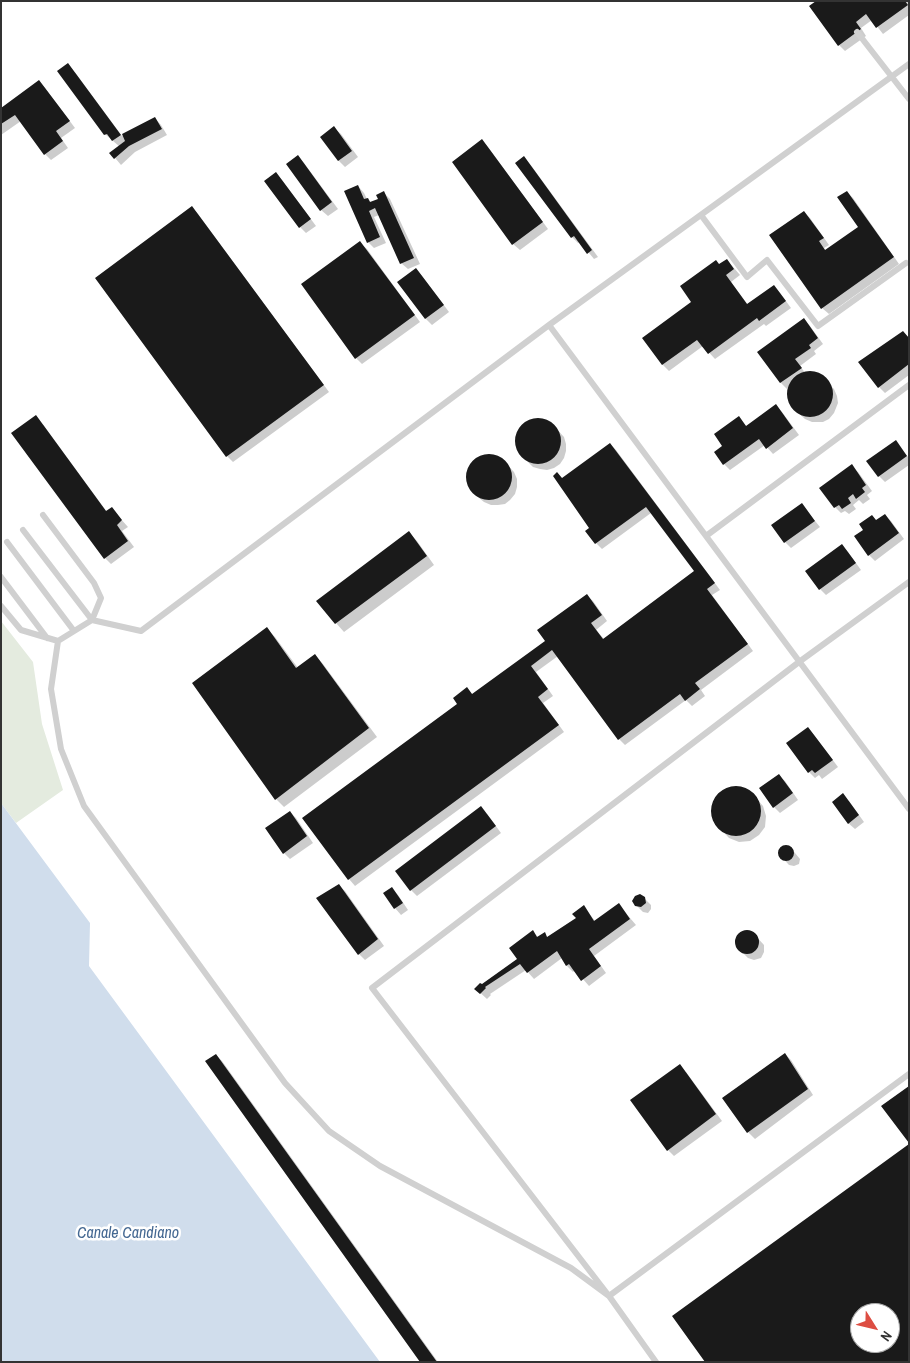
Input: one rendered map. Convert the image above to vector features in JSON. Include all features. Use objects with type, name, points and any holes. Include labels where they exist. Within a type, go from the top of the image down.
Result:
[{"type":"lane","points":[[857,32],[909,99]]},
{"type":"lane","points":[[23,530],[92,620],[141,631],[549,325],[909,64]]},
{"type":"lane","points":[[701,215],[746,276],[768,260],[818,326],[906,263]]},
{"type":"lane","points":[[549,325],[909,808]]},
{"type":"lane","points":[[706,536],[909,385]]},
{"type":"lane","points":[[1,606],[21,630],[58,641],[92,620],[101,598],[98,590],[43,515]]},
{"type":"lane","points":[[7,542],[74,631]]},
{"type":"lane","points":[[1,577],[46,638]]},
{"type":"lane","points":[[656,1362],[609,1296],[372,988],[800,662],[909,582]]},
{"type":"lane","points":[[58,641],[51,689],[61,749],[84,806],[285,1083],[329,1131],[380,1166],[571,1268],[609,1296]]},
{"type":"lane","points":[[609,1296],[909,1074]]},
{"type":"shaded area","points":[[1,621],[33,662],[42,724],[63,790],[16,823],[1,803]]},
{"type":"water","name":"Canale Candiano","points":[[1,803],[90,923],[89,966],[380,1362],[1,1362]]},
{"type":"building","points":[[816,1],[905,1],[908,5],[876,28],[866,14],[856,22],[861,29],[838,46],[809,6]]},
{"type":"building","points":[[68,63],[121,135],[112,141],[107,134],[104,135],[57,71]]},
{"type":"building","points":[[39,80],[70,121],[56,131],[63,141],[44,155],[15,115],[1,124],[1,108]]},
{"type":"building","points":[[155,117],[162,129],[129,146],[114,159],[109,153],[125,141],[122,134]]},
{"type":"building","points":[[334,126],[352,151],[338,161],[320,137]]},
{"type":"building","points":[[482,139],[543,222],[512,245],[452,162]]},
{"type":"building","points":[[298,155],[332,202],[320,211],[286,164]]},
{"type":"building","points":[[524,156],[592,250],[587,254],[574,236],[571,238],[515,163]]},
{"type":"building","points":[[276,172],[311,219],[299,228],[264,181]]},
{"type":"building","points":[[358,185],[364,199],[368,198],[370,202],[378,199],[376,195],[384,191],[414,258],[400,264],[375,208],[369,211],[380,237],[367,243],[344,191]]},
{"type":"building","points":[[847,191],[894,257],[821,309],[769,235],[804,211],[824,238],[819,241],[825,250],[858,227],[837,197]]},
{"type":"building","points":[[192,206],[324,385],[226,457],[95,278]]},
{"type":"building","points":[[360,241],[415,315],[355,359],[301,284]]},
{"type":"building","points":[[727,259],[734,269],[726,275],[747,304],[774,285],[786,301],[759,321],[757,318],[708,354],[697,340],[662,365],[642,338],[691,302],[680,286],[716,260],[719,264]]},
{"type":"building","points":[[416,268],[444,305],[425,319],[397,282]]},
{"type":"building","points":[[804,318],[818,338],[809,345],[811,348],[795,359],[802,368],[780,383],[757,352]]},
{"type":"building","points":[[903,331],[909,338],[909,364],[878,388],[858,362]]},
{"type":"building","points":[[810,371],[823,375],[829,381],[833,394],[829,407],[823,413],[810,417],[797,413],[791,407],[787,394],[791,381],[797,375]]},
{"type":"building","points":[[776,404],[793,428],[766,449],[759,439],[723,465],[714,452],[722,446],[714,434],[739,416],[746,426]]},
{"type":"building","points":[[36,415],[106,511],[112,507],[122,520],[117,525],[128,541],[104,559],[11,433]]},
{"type":"building","points":[[538,418],[551,422],[557,428],[561,441],[557,454],[551,460],[538,464],[525,460],[519,454],[515,441],[519,428],[525,422]]},
{"type":"building","points":[[896,440],[907,456],[878,477],[866,461]]},
{"type":"building","points":[[610,443],[715,583],[707,589],[748,644],[695,683],[700,689],[685,701],[680,694],[618,740],[552,650],[531,666],[548,689],[538,697],[559,725],[348,880],[302,818],[457,704],[453,698],[467,687],[472,694],[545,641],[537,630],[587,594],[602,615],[591,623],[603,639],[694,571],[646,507],[595,544],[585,531],[589,528],[553,476],[557,472],[562,478]]},
{"type":"building","points":[[489,454],[502,458],[508,464],[512,477],[508,490],[502,496],[489,500],[476,496],[470,490],[466,477],[470,464],[476,458]]},
{"type":"building","points":[[852,464],[866,485],[862,488],[865,492],[856,499],[853,494],[848,498],[851,503],[842,509],[839,505],[834,508],[819,488]]},
{"type":"building","points":[[802,503],[815,521],[784,543],[771,525]]},
{"type":"building","points":[[885,514],[899,533],[868,556],[854,536],[863,530],[859,524],[872,515],[876,520]]},
{"type":"building","points":[[409,531],[427,556],[335,624],[316,601]]},
{"type":"building","points":[[842,544],[856,563],[819,590],[805,571]]},
{"type":"building","points":[[267,627],[296,668],[315,654],[369,728],[275,800],[192,683]]},
{"type":"building","points":[[808,727],[833,760],[815,773],[812,770],[808,773],[786,743]]},
{"type":"building","points":[[779,774],[793,793],[773,808],[759,788]]},
{"type":"building","points":[[736,786],[750,790],[757,797],[761,811],[757,825],[750,832],[736,836],[722,832],[715,825],[711,811],[715,797],[722,790]]},
{"type":"building","points":[[843,793],[859,815],[848,824],[832,802]]},
{"type":"building","points":[[481,806],[496,826],[410,891],[395,871]]},
{"type":"building","points":[[290,811],[307,836],[283,854],[265,828]]},
{"type":"building","points":[[786,845],[792,847],[794,853],[792,859],[786,861],[780,859],[778,853],[780,847]]},
{"type":"building","points":[[339,884],[378,939],[358,955],[316,898]]},
{"type":"building","points":[[392,887],[403,903],[394,909],[383,893]]},
{"type":"building","points":[[640,894],[645,897],[646,903],[641,907],[635,906],[632,901],[635,896]]},
{"type":"building","points":[[619,903],[630,919],[589,949],[601,966],[581,981],[569,964],[566,966],[557,951],[527,973],[520,964],[485,987],[480,994],[474,989],[517,959],[509,948],[533,930],[537,937],[545,932],[547,937],[576,918],[572,914],[584,905],[594,921]]},
{"type":"building","points":[[747,930],[752,931],[758,937],[758,947],[752,953],[747,954],[742,953],[736,947],[735,942],[736,937],[742,931]]},
{"type":"building","points":[[785,1053],[808,1089],[747,1133],[722,1098]]},
{"type":"building","points":[[216,1054],[437,1362],[420,1362],[205,1061]]},
{"type":"building","points":[[680,1064],[716,1114],[667,1151],[630,1100]]},
{"type":"building","points":[[909,1086],[909,1143],[881,1106]]},
{"type":"building","points":[[909,1144],[909,1362],[705,1362],[672,1316]]}]
